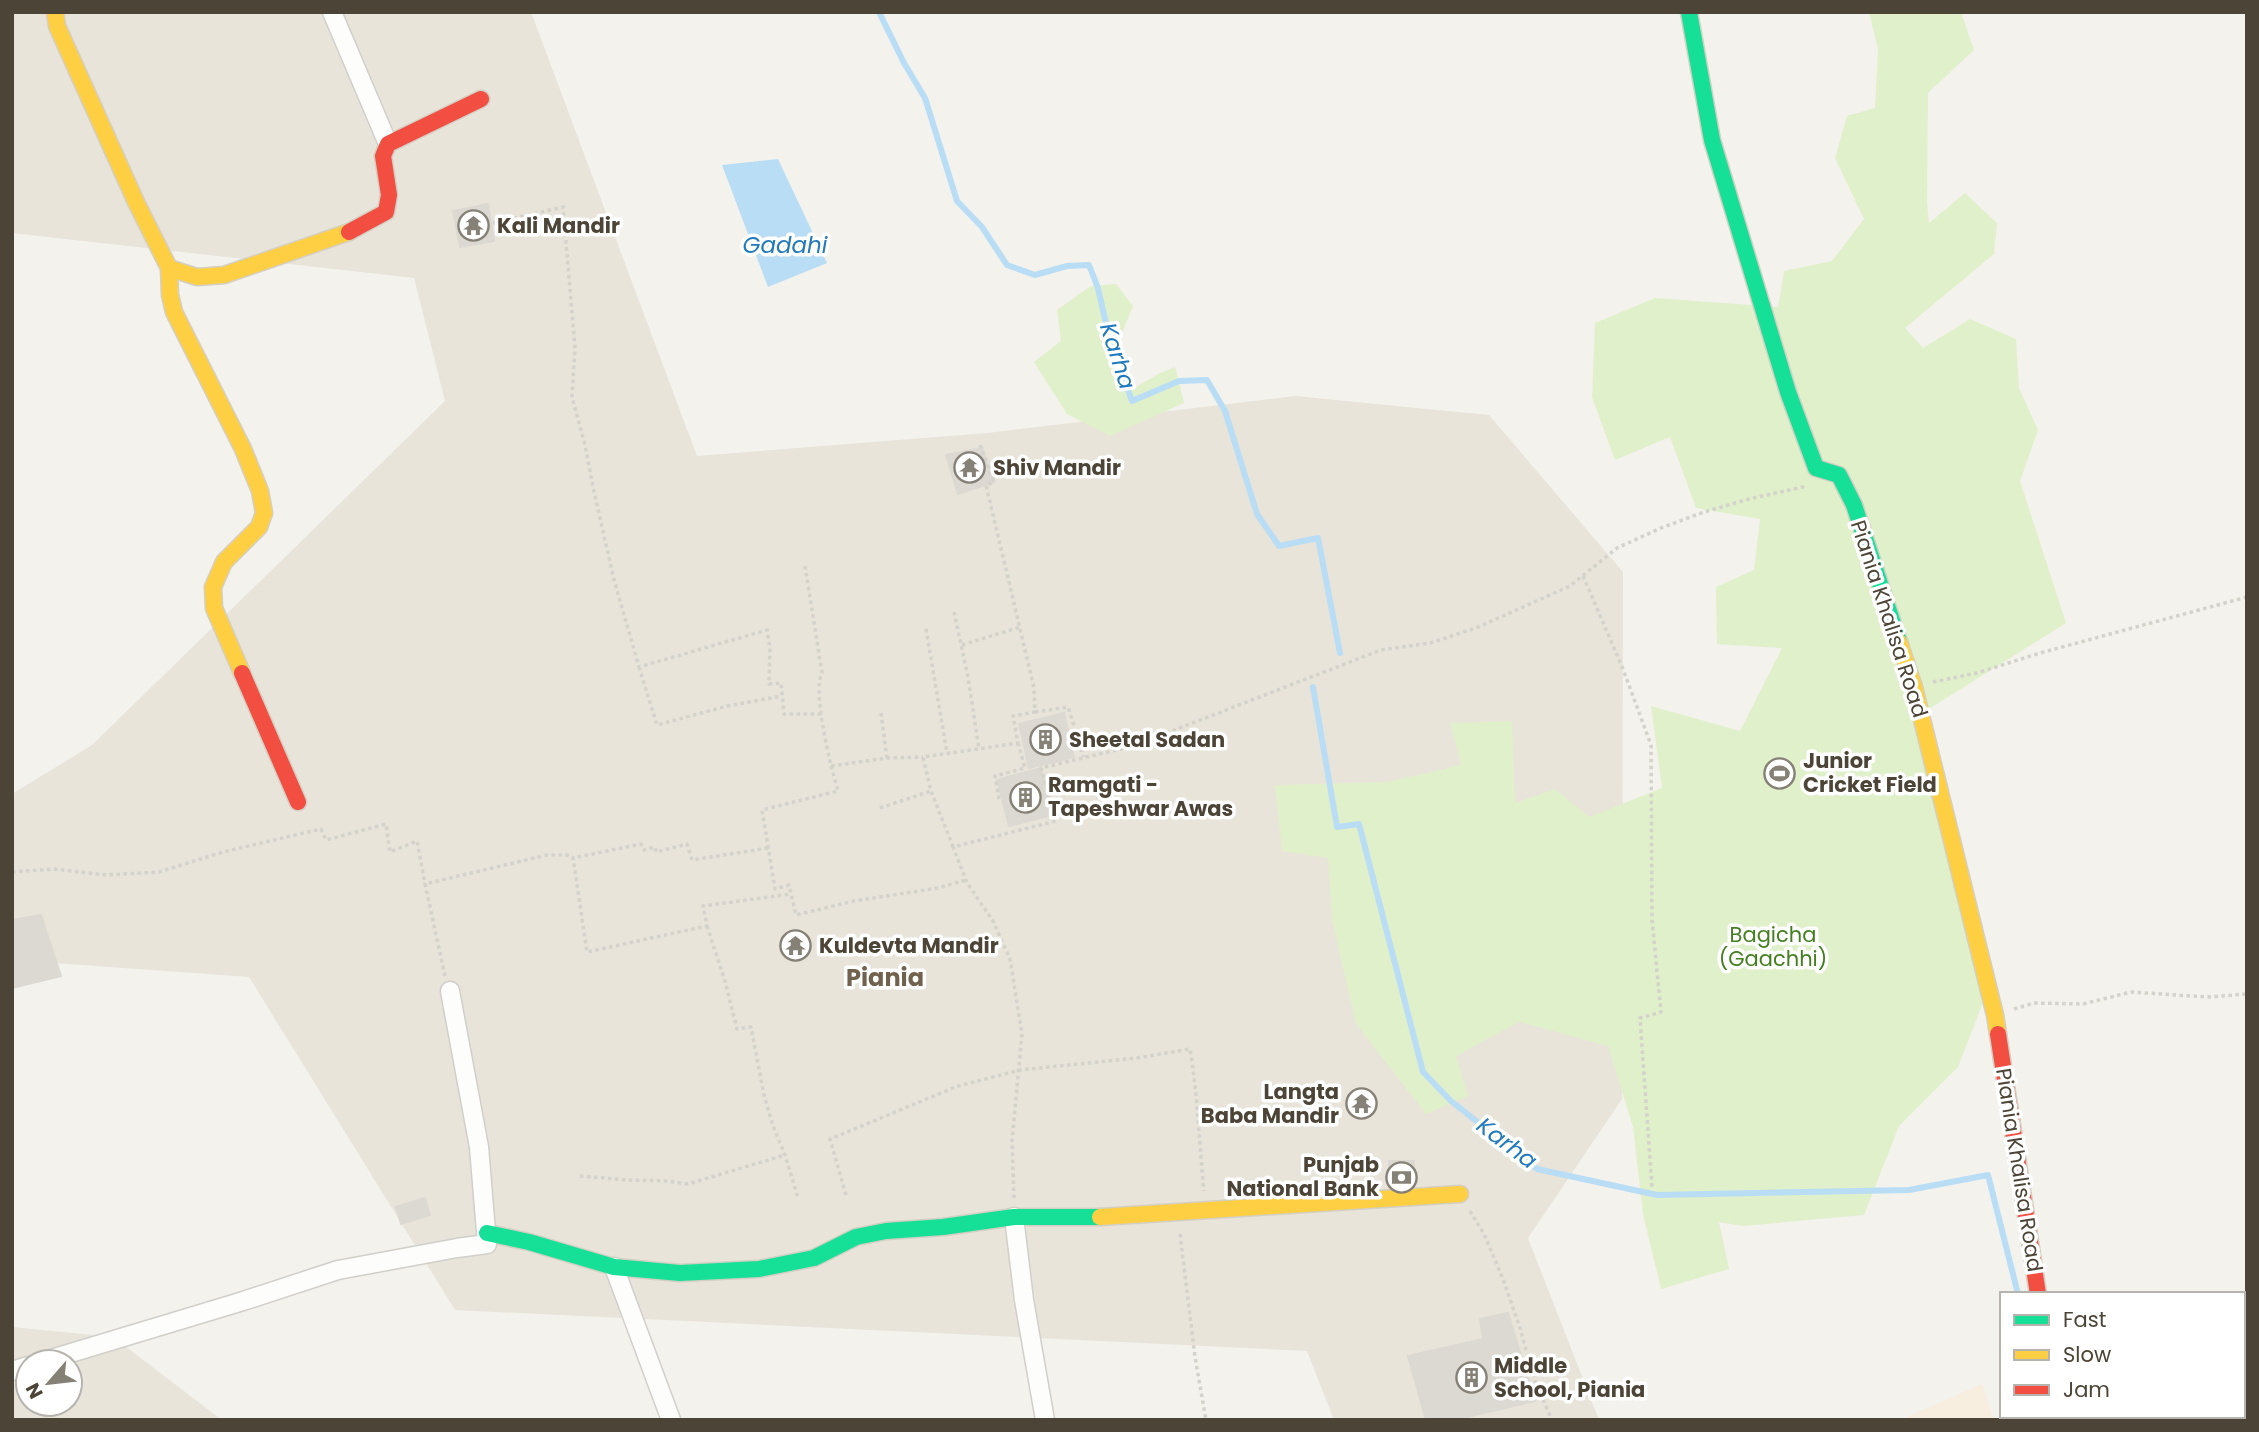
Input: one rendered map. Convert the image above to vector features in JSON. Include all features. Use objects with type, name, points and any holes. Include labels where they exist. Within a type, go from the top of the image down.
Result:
[{"type":"street","points":[[55,12],[57,26],[81,82],[170,268],[170,295],[174,312],[243,449],[260,491],[264,513],[259,527],[224,562],[213,587],[214,608],[298,802]]},
{"type":"street","points":[[332,12],[388,144]]},
{"type":"street","points":[[1689,12],[1712,140],[1788,392],[1816,468],[1839,475]]},
{"type":"street","points":[[170,268],[188,276],[232,272],[339,236],[370,222],[386,212],[389,195],[383,156],[388,144],[481,99]]},
{"type":"street","name":"Piania Khalisa Road","points":[[1839,475],[1854,505],[1914,687],[1995,1015],[2038,1292]]},
{"type":"street","points":[[84,1349],[338,1270],[487,1244],[479,1146],[450,991]]},
{"type":"street","points":[[486,1233],[529,1242],[614,1267],[680,1273],[759,1269],[814,1258],[856,1237],[886,1231],[943,1227],[1014,1217],[1084,1218],[1460,1194]]},
{"type":"street","points":[[1014,1217],[1024,1300],[1045,1420]]},
{"type":"street","points":[[614,1267],[671,1420]]},
{"type":"path","points":[[493,223],[564,207],[575,348],[572,397],[614,580],[657,725],[727,706],[782,696]]},
{"type":"path","points":[[979,442],[994,482],[986,485],[1034,688],[1035,712]]},
{"type":"path","points":[[953,847],[1056,821],[1041,768],[1133,746],[1381,650],[1430,643],[1476,628],[1570,586],[1617,548],[1661,528],[1703,512],[1805,487],[1839,475]]},
{"type":"path","points":[[805,566],[822,673],[819,677],[822,714],[838,791],[762,810],[775,889],[789,885],[796,915],[854,901],[938,888],[966,880]]},
{"type":"path","points":[[1583,576],[1623,669],[1651,745],[1652,920],[1661,1012],[1640,1018],[1652,1187]]},
{"type":"path","points":[[1914,687],[1977,673],[2040,653],[2247,597]]},
{"type":"path","points":[[954,612],[979,749]]},
{"type":"path","points":[[962,645],[1020,627]]},
{"type":"path","points":[[926,629],[947,753]]},
{"type":"path","points":[[639,667],[767,630],[769,684],[781,683],[784,714],[822,714]]},
{"type":"path","points":[[999,799],[995,776],[1025,768],[1013,716],[1068,707],[1084,757]]},
{"type":"path","points":[[881,713],[887,758]]},
{"type":"path","points":[[831,766],[887,758],[923,757],[1018,743]]},
{"type":"path","points":[[923,757],[931,791],[966,880],[993,921],[1010,959],[1022,1034],[1013,1141],[1014,1217]]},
{"type":"path","points":[[880,807],[931,791]]},
{"type":"path","points":[[12,872],[54,869],[106,875],[159,872],[223,852],[321,829],[326,840],[386,824],[390,852],[417,841],[450,991]]},
{"type":"path","points":[[425,884],[547,855],[567,855],[573,858],[641,844],[644,850],[655,847],[656,852],[687,844],[692,860],[768,848]]},
{"type":"path","points":[[573,858],[587,952],[707,926]]},
{"type":"path","points":[[791,894],[703,906],[737,1030],[751,1027],[764,1095],[798,1198]]},
{"type":"path","points":[[1995,1015],[2034,1003],[2083,1004],[2131,992],[2207,997],[2247,994]]},
{"type":"path","points":[[846,1195],[830,1139],[958,1086],[1020,1070],[1137,1058],[1190,1049],[1198,1096],[1196,1113],[1207,1210]]},
{"type":"path","points":[[580,1176],[688,1184],[785,1155]]},
{"type":"path","points":[[1460,1194],[1484,1234],[1503,1279],[1534,1379],[1552,1420]]},
{"type":"path","points":[[1172,1213],[1182,1237],[1195,1357],[1206,1420]]},
{"type":"shaded area","points":[[12,12],[531,12],[697,456],[987,433],[1295,396],[1489,415],[1623,572],[1622,1099],[1528,1238],[1599,1420],[1334,1420],[1307,1351],[455,1310],[249,977],[12,960],[12,794],[92,745],[445,401],[414,278],[12,233]]},
{"type":"shaded area","points":[[12,1327],[113,1337],[222,1420],[12,1420]]},
{"type":"shaded area","points":[[1982,1384],[1994,1420],[1900,1420]]},
{"type":"green space","name":"Bagicha (Gaachhi)","points":[[1869,12],[1961,12],[1974,50],[1928,93],[1929,223],[1965,193],[1997,223],[1994,254],[1905,328],[1923,348],[1970,319],[2016,339],[2019,388],[2038,430],[2020,481],[2066,623],[1913,719],[1985,997],[1958,1067],[1899,1126],[1864,1215],[1743,1226],[1719,1222],[1729,1269],[1661,1289],[1643,1214],[1633,1127],[1608,1046],[1519,1022],[1456,1056],[1468,1096],[1426,1114],[1356,1024],[1332,920],[1328,858],[1282,851],[1275,785],[1387,782],[1461,765],[1450,723],[1512,721],[1515,803],[1555,789],[1589,817],[1662,788],[1651,706],[1740,731],[1782,648],[1717,644],[1716,587],[1754,570],[1760,519],[1696,508],[1670,437],[1615,460],[1592,397],[1595,323],[1655,298],[1778,307],[1784,271],[1832,261],[1864,219],[1835,158],[1847,116],[1875,108],[1878,49]]},
{"type":"green space","points":[[1116,284],[1133,306],[1120,338],[1114,367],[1133,389],[1175,367],[1184,403],[1110,436],[1067,414],[1034,362],[1061,341],[1057,310],[1091,286]]},
{"type":"water","name":"Gadahi","points":[[778,159],[827,263],[768,287],[722,165]]},
{"type":"building","name":"Kali Mandir","points":[[488,204],[494,241],[460,247],[453,211]]},
{"type":"building","name":"Shiv Mandir","points":[[982,448],[994,482],[958,494],[946,455]]},
{"type":"building","name":"Sheetal Sadan","points":[[1064,713],[1074,757],[1029,768],[1019,724]]},
{"type":"building","name":"Ramgati - Tapeshwar Awas","points":[[1041,768],[1053,815],[1009,826],[997,780]]},
{"type":"building","points":[[41,915],[61,976],[12,988],[12,920]]},
{"type":"building","name":"Punjab National Bank","points":[[1389,1161],[1414,1161],[1414,1182],[1389,1184]]},
{"type":"building","points":[[425,1198],[430,1215],[401,1224],[396,1207]]},
{"type":"building","name":"Middle School, Piania","points":[[1508,1313],[1535,1401],[1454,1420],[1426,1420],[1408,1356],[1483,1339],[1480,1319]]},
{"type":"waterway","name":"Karha","points":[[879,12],[925,98],[957,201],[982,227],[1007,265],[1035,275],[1067,266],[1089,265],[1098,288],[1109,337],[1132,401],[1179,381],[1207,380],[1225,411],[1257,514],[1279,546],[1318,538],[1340,653]]},
{"type":"waterway","name":"Karha","points":[[1313,687],[1337,827],[1359,824],[1423,1072],[1451,1101],[1537,1169],[1657,1195],[1909,1190],[1988,1175],[2017,1292]]},
{"type":"traffic: fast","points":[[1689,12],[1712,140],[1788,392],[1816,468],[1839,475],[1854,505],[1899,642]]},
{"type":"traffic: fast","points":[[487,1233],[529,1242],[614,1267],[680,1273],[759,1269],[814,1258],[856,1237],[886,1231],[943,1227],[1014,1217],[1100,1217]]},
{"type":"traffic: slow","points":[[55,12],[57,26],[136,202],[169,268],[197,277],[224,275],[349,232]]},
{"type":"traffic: slow","points":[[169,268],[174,312],[243,449],[260,491],[264,513],[259,527],[224,562],[213,587],[214,608],[242,673]]},
{"type":"traffic: slow","points":[[1899,642],[1914,687],[1998,1034]]},
{"type":"traffic: slow","points":[[1100,1217],[1460,1194]]},
{"type":"traffic: jam","points":[[349,232],[386,212],[389,195],[383,156],[388,144],[481,99]]},
{"type":"traffic: jam","points":[[242,673],[298,802]]},
{"type":"traffic: jam","points":[[1998,1034],[2038,1292]]},
{"type":"place","name":"Kali Mandir","points":[[474,226]]},
{"type":"place","name":"Shiv Mandir","points":[[970,468]]},
{"type":"place","name":"Sheetal Sadan","points":[[1046,740]]},
{"type":"place","name":"Junior Cricket Field","points":[[1780,773]]},
{"type":"place","name":"Ramgati - Tapeshwar Awas","points":[[1025,797]]},
{"type":"place","name":"Kuldevta Mandir","points":[[796,946]]},
{"type":"place","name":"Langta Baba Mandir","points":[[1362,1104]]},
{"type":"place","name":"Punjab National Bank","points":[[1402,1177]]},
{"type":"place","name":"Middle School, Piania","points":[[1471,1378]]},
{"type":"district","name":"Piania","points":[[885,978]]}]
